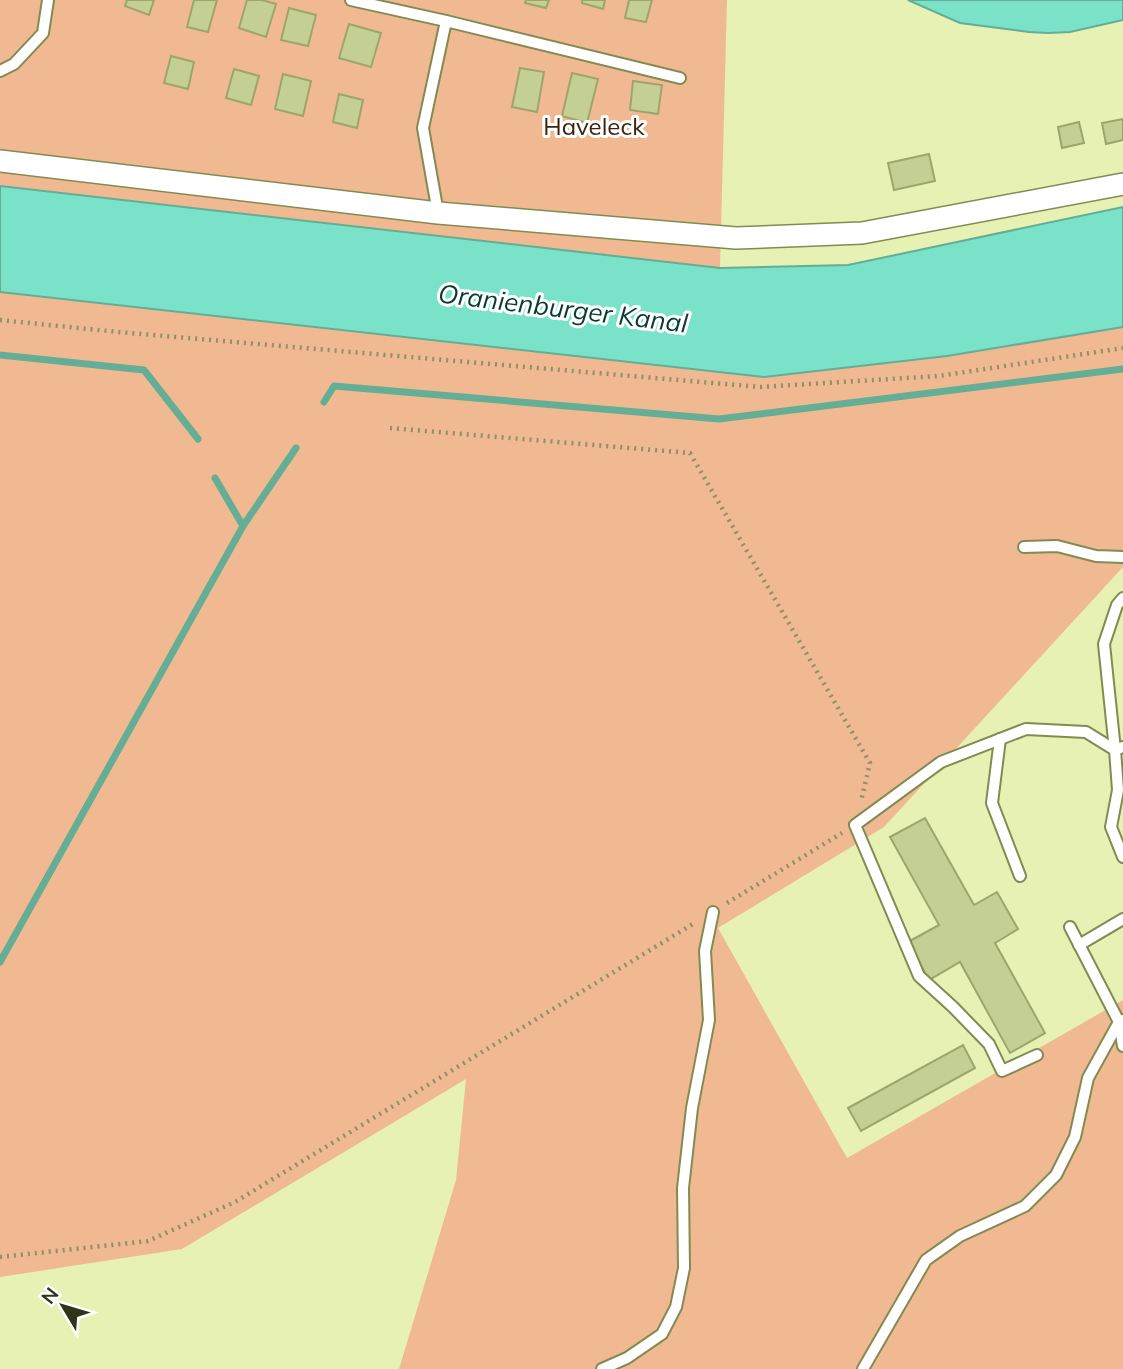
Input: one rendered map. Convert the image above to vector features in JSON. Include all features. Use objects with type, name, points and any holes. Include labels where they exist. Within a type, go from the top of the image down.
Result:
[{"type":"street","points":[[0,161],[438,213],[736,238],[862,233],[1123,184]]},
{"type":"lane","points":[[0,71],[14,64],[43,33],[48,0]]},
{"type":"lane","points":[[351,0],[446,20],[680,78]]},
{"type":"lane","points":[[438,213],[423,128],[446,20]]},
{"type":"lane","points":[[1024,547],[1058,546],[1096,556],[1123,557]]},
{"type":"lane","points":[[1123,598],[1117,606],[1104,644],[1119,749],[1118,790],[1111,827],[1123,857]]},
{"type":"lane","points":[[1037,1055],[1002,1071],[989,1044],[919,976],[855,825],[941,762],[1026,729],[1086,732],[1119,749]]},
{"type":"lane","points":[[1000,739],[992,803],[1020,876]]},
{"type":"lane","points":[[602,1369],[627,1358],[662,1334],[676,1307],[684,1268],[683,1188],[692,1108],[709,1020],[705,951],[713,912]]},
{"type":"lane","points":[[1079,945],[1123,919]]},
{"type":"lane","points":[[1070,927],[1121,1021],[1123,1046]]},
{"type":"lane","points":[[863,1369],[926,1260],[960,1236],[1025,1206],[1056,1175],[1076,1137],[1088,1078],[1121,1021]]},
{"type":"path","points":[[0,320],[760,387],[939,376],[1123,348]]},
{"type":"path","points":[[0,1257],[148,1241],[235,1202],[855,825],[870,763],[690,453],[390,428]]},
{"type":"green space","name":"Haveleck","points":[[0,0],[727,0],[720,268],[0,186]]},
{"type":"green space","points":[[0,292],[764,377],[947,356],[1123,327],[1123,567],[884,827],[718,928],[847,1158],[1123,1000],[1123,1369],[399,1369],[456,1180],[466,1079],[182,1249],[0,1277]]},
{"type":"water","points":[[908,0],[1123,0],[1123,20],[1070,32],[1029,32],[960,23]]},
{"type":"water","name":"Oranienburger Kanal","points":[[0,186],[720,268],[848,265],[1123,207],[1123,327],[947,356],[764,377],[0,292]]},
{"type":"building","points":[[127,0],[154,0],[149,15],[125,6]]},
{"type":"building","points":[[194,0],[217,0],[208,32],[187,27]]},
{"type":"building","points":[[247,0],[276,4],[266,37],[239,28]]},
{"type":"building","points":[[526,0],[549,0],[546,8],[525,3]]},
{"type":"building","points":[[582,0],[605,0],[603,9],[582,3]]},
{"type":"building","points":[[629,0],[652,0],[646,22],[625,18]]},
{"type":"building","points":[[289,8],[316,15],[308,46],[281,40]]},
{"type":"building","points":[[349,24],[381,33],[371,67],[339,58]]},
{"type":"building","points":[[171,56],[194,62],[188,89],[164,83]]},
{"type":"building","points":[[520,68],[544,72],[537,112],[512,107]]},
{"type":"building","points":[[234,69],[259,76],[251,105],[226,98]]},
{"type":"building","points":[[572,73],[598,79],[587,123],[562,116]]},
{"type":"building","points":[[283,74],[311,81],[303,116],[275,109]]},
{"type":"building","points":[[633,81],[662,85],[658,114],[630,110]]},
{"type":"building","points":[[339,94],[363,100],[357,128],[333,122]]},
{"type":"building","points":[[1123,119],[1123,140],[1106,144],[1102,123]]},
{"type":"building","points":[[1079,122],[1084,143],[1062,148],[1058,127]]},
{"type":"building","points":[[929,154],[935,181],[894,190],[888,163]]},
{"type":"building","points":[[925,818],[974,905],[997,892],[1018,929],[995,943],[1045,1033],[1010,1053],[960,962],[929,980],[908,942],[939,925],[890,837]]},
{"type":"building","points":[[963,1045],[975,1068],[861,1131],[848,1108]]},
{"type":"waterway","points":[[0,355],[144,370],[198,439]]},
{"type":"waterway","points":[[324,402],[334,386],[719,419],[1123,369]]},
{"type":"waterway","points":[[0,962],[243,526],[296,448]]},
{"type":"waterway","points":[[215,478],[243,526]]}]
